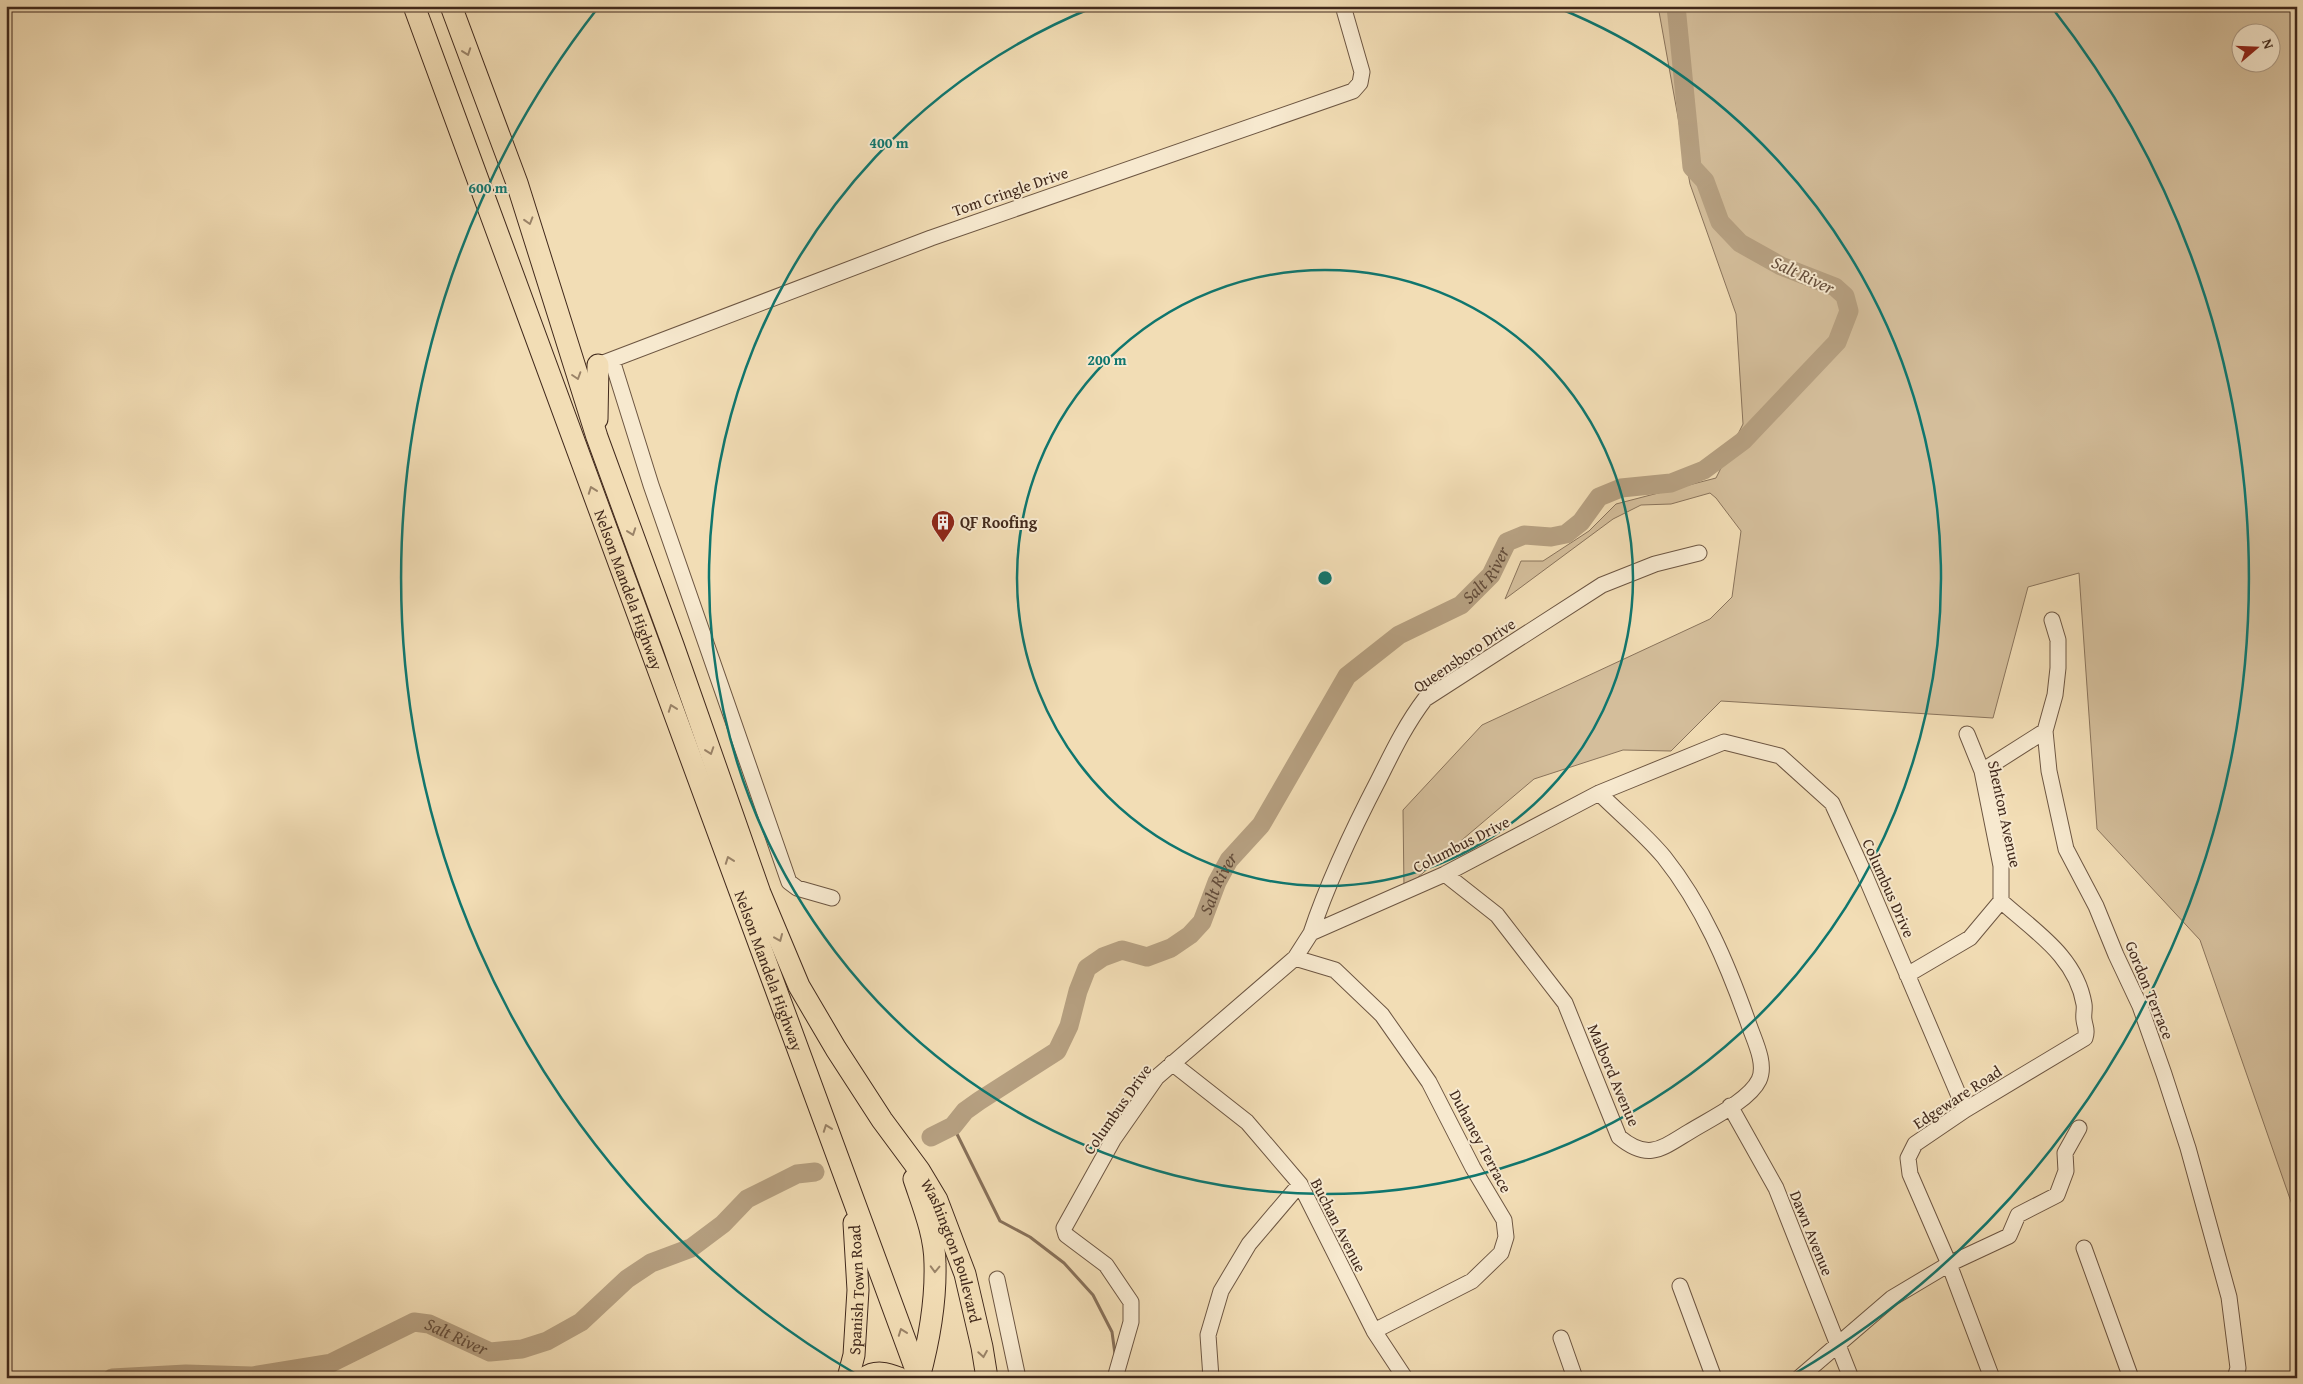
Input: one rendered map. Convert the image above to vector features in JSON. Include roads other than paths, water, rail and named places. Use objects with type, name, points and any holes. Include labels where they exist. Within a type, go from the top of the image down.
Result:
[{"type":"highway","name":"Nelson Mandela Highway","points":[[414,6],[844,1174]]},
{"type":"highway","name":"Nelson Mandela Highway","points":[[451,6],[517,183],[597,437],[673,645],[760,893],[799,986],[836,1050],[892,1134]]},
{"type":"highway","points":[[597,437],[605,362]]},
{"type":"highway","points":[[892,1134],[913,1176],[928,1221],[935,1263],[928,1346],[919,1378]]},
{"type":"highway","name":"Washington Boulevard","points":[[892,1134],[919,1170],[945,1217],[965,1274],[982,1347],[987,1378]]},
{"type":"highway","name":"Spanish Town Road","points":[[844,1174],[856,1231],[858,1290],[854,1355],[848,1378]]},
{"type":"highway","points":[[844,1174],[919,1378]]},
{"type":"highway","points":[[865,1378],[876,1373],[888,1374],[899,1378]]},
{"type":"street","name":"Tom Cringle Drive","points":[[605,362],[930,238],[1353,90],[1360,83],[1362,72],[1343,6]]},
{"type":"street","points":[[605,362],[651,485],[790,882],[797,888],[832,898]]},
{"type":"street","name":"Queensboro Drive","points":[[1311,933],[1327,887],[1361,814],[1411,717],[1425,699],[1602,585],[1655,564],[1699,553]]},
{"type":"street","name":"Gordon Terrace","points":[[2052,620],[2058,640],[2058,668],[2055,695],[2045,731],[2049,771],[2066,849],[2096,906],[2140,1006],[2188,1148],[2229,1297],[2238,1368],[2235,1378]]},
{"type":"street","points":[[1982,771],[2045,731]]},
{"type":"street","name":"Shenton Avenue","points":[[1967,734],[1982,771],[2001,866],[2001,901]]},
{"type":"street","name":"Columbus Drive","points":[[1115,1378],[1131,1322],[1131,1302],[1106,1265],[1066,1235],[1064,1228],[1113,1140],[1157,1077],[1295,958],[1311,933],[1445,874],[1598,794],[1724,742],[1780,756],[1832,803],[1864,873],[1965,1110]]},
{"type":"street","name":"Malbord Avenue","points":[[1445,874],[1497,915],[1565,1003],[1618,1137],[1640,1149],[1658,1151],[1730,1106],[1750,1091],[1759,1080],[1761,1067],[1758,1052],[1732,977],[1698,904],[1663,856],[1598,794]]},
{"type":"street","points":[[1907,975],[1970,938],[2001,901]]},
{"type":"street","name":"Edgeware Road","points":[[1992,1378],[1949,1264],[1910,1174],[1908,1158],[1915,1144],[1965,1110],[2086,1038],[2088,1030],[2084,1020],[2084,1005],[2080,992],[2063,956],[2001,901]]},
{"type":"street","name":"Duhaney Terrace","points":[[1295,958],[1335,970],[1382,1015],[1429,1082],[1474,1168],[1504,1220],[1506,1237],[1501,1253],[1472,1282],[1374,1331]]},
{"type":"street","name":"Buchan Avenue","points":[[1172,1063],[1247,1122],[1300,1184],[1374,1331],[1405,1378]]},
{"type":"street","name":"Dawn Avenue","points":[[1730,1106],[1776,1188],[1851,1378]]},
{"type":"street","points":[[1799,1378],[1892,1298],[1949,1264],[2009,1236],[2018,1215],[2057,1195],[2066,1171],[2065,1153],[2079,1128]]},
{"type":"street","points":[[1211,1378],[1208,1335],[1220,1291],[1249,1244],[1300,1184]]},
{"type":"street","points":[[2084,1248],[2131,1378]]},
{"type":"street","points":[[997,1279],[1018,1378]]},
{"type":"street","points":[[1680,1286],[1714,1378]]},
{"type":"street","points":[[1561,1338],[1575,1378]]},
{"type":"waterway","name":"Salt River","points":[[931,1137],[953,1126],[965,1111],[1057,1051],[1069,1026],[1078,991],[1087,968],[1103,957],[1122,950],[1147,957],[1171,948],[1190,935],[1202,922],[1217,882],[1229,860],[1261,825],[1347,676],[1399,635],[1461,605],[1491,575],[1507,542],[1524,535],[1551,537],[1566,534],[1581,522],[1599,497],[1621,488],[1671,483],[1704,470],[1743,441],[1837,342],[1849,311],[1845,296],[1835,287],[1781,266],[1740,243],[1720,222],[1705,181],[1692,167],[1676,6]]},
{"type":"waterway","points":[[953,1126],[1000,1221],[1030,1237],[1064,1263],[1093,1295],[1112,1332],[1115,1354]]},
{"type":"waterway","name":"Salt River","points":[[112,1378],[186,1374],[252,1376],[331,1363],[414,1322],[429,1324],[490,1352],[522,1349],[547,1341],[581,1322],[627,1279],[651,1263],[691,1248],[723,1224],[747,1199],[797,1174],[815,1172]]},
{"type":"place","name":"QF Roofing","points":[[943,543]]}]
